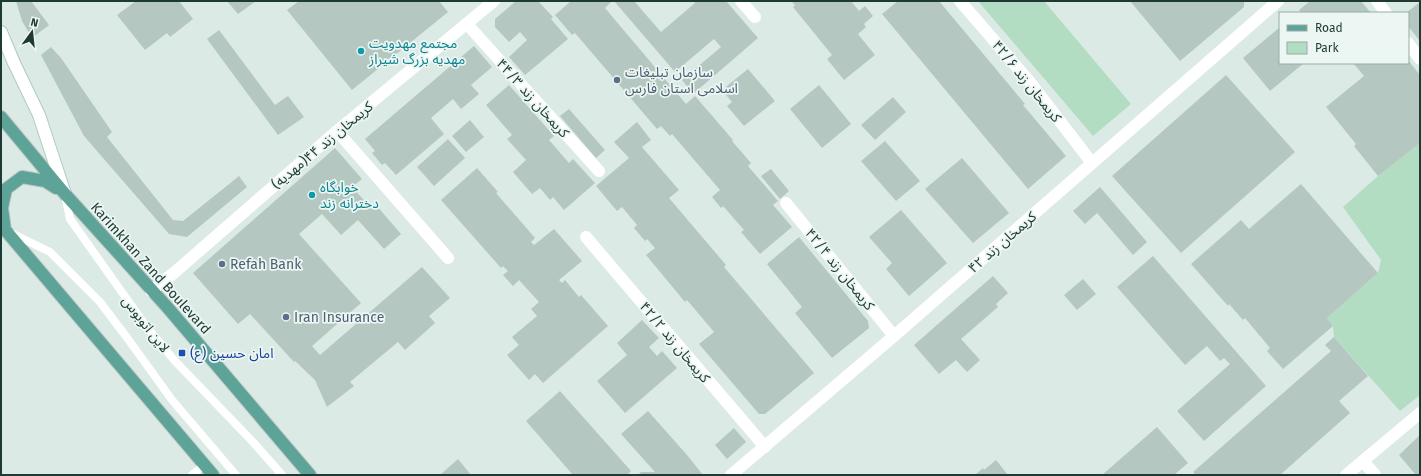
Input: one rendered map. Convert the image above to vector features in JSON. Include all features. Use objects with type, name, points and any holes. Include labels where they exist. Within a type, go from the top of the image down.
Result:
[{"type":"main road","name":"Karimkhan Zand Boulevard","points":[[1,117],[65,194],[173,314],[310,475]]},
{"type":"main road","points":[[65,194],[45,182],[22,177],[6,190],[2,208],[3,228],[213,475]]},
{"type":"street","name":"کریمخان زند ۴۴(مهدیه)","points":[[151,290],[175,272],[337,131],[494,1]]},
{"type":"street","points":[[742,1],[755,16]]},
{"type":"street","name":"کریمخان زند ۴۲/۶","points":[[960,1],[1029,81],[1092,163]]},
{"type":"street","points":[[1377,1],[1385,12]]},
{"type":"street","name":"کریمخان زند ۴۲","points":[[731,475],[894,336],[1272,3]]},
{"type":"street","name":"کریمخان زند ۴۴/۳","points":[[467,24],[599,171]]},
{"type":"street","points":[[1,32],[39,115],[65,194]]},
{"type":"street","points":[[1409,44],[1420,59]]},
{"type":"street","points":[[337,131],[448,258]]},
{"type":"street","name":"کریمخان زند ۴۲/۴","points":[[786,203],[894,336]]},
{"type":"street","name":"کریمخان زند ۴۲/۲","points":[[586,237],[765,447]]},
{"type":"street","points":[[1346,475],[1420,413]]},
{"type":"street","points":[[1363,461],[1375,475]]},
{"type":"lane","name":"لاین اتوبوس","points":[[65,194],[70,219],[146,326],[174,360],[253,442],[282,475]]},
{"type":"lane","name":"لاین اتوبوس","points":[[3,228],[50,252],[100,302],[172,400],[236,475]]},
{"type":"lane","points":[[192,475],[204,465]]},
{"type":"green space","points":[[978,1],[1044,1],[1131,104],[1093,136]]},
{"type":"green space","points":[[1420,143],[1420,395],[1400,411],[1334,337],[1333,326],[1327,318],[1378,273],[1381,260],[1343,207],[1378,176]]},
{"type":"building","points":[[16,1],[31,1],[49,25],[32,38],[22,21]]},
{"type":"building","points":[[136,1],[179,1],[193,19],[170,37],[167,33],[145,50],[117,15]]},
{"type":"building","points":[[227,1],[256,1],[238,14]]},
{"type":"building","name":"مجتمع مهدویت مهدیه بزرگ شیراز","points":[[299,1],[439,1],[448,12],[352,90],[287,10]]},
{"type":"building","points":[[516,1],[538,1],[553,17],[551,19],[568,39],[525,75],[509,57],[527,40],[520,32],[509,42],[495,27],[495,19]]},
{"type":"building","points":[[571,1],[612,1],[605,8],[686,104],[695,96],[733,140],[732,141],[751,163],[748,166],[778,201],[773,205],[792,227],[760,254],[741,232],[744,230],[723,206],[721,208],[712,197],[720,190],[672,134],[670,136],[661,126],[657,129],[575,33],[572,35],[555,15]]},
{"type":"building","points":[[614,1],[634,1],[661,32],[695,3],[694,1],[726,1],[758,38],[693,94],[682,80],[721,47],[714,39],[675,72]]},
{"type":"building","points":[[791,1],[851,1],[859,11],[865,6],[873,16],[864,24],[866,27],[858,34],[875,55],[844,80],[827,59],[832,55],[793,7],[795,5]]},
{"type":"building","points":[[898,1],[939,1],[1025,104],[1023,105],[1066,156],[1028,189],[882,14]]},
{"type":"building","points":[[1130,1],[1244,1],[1244,7],[1180,61]]},
{"type":"building","points":[[1310,1],[1361,1],[1370,12],[1300,12],[1299,10]]},
{"type":"building","points":[[1420,2],[1420,41],[1409,27],[1409,12],[1407,12]]},
{"type":"building","points":[[1279,28],[1279,64],[1303,64],[1270,91],[1243,58]]},
{"type":"building","points":[[219,30],[275,105],[288,96],[304,117],[278,135],[207,39]]},
{"type":"building","points":[[474,46],[492,67],[471,85],[479,94],[461,109],[453,99],[431,118],[444,134],[396,175],[385,163],[382,165],[372,153],[375,151],[365,139]]},
{"type":"building","points":[[51,47],[61,58],[112,132],[107,137],[173,220],[183,221],[239,176],[247,187],[187,237],[169,234],[84,136],[41,55]]},
{"type":"building","points":[[1409,61],[1420,75],[1420,143],[1378,176],[1354,146],[1356,144],[1326,107],[1364,76],[1354,64],[1409,64]]},
{"type":"building","points":[[748,69],[775,101],[744,126],[727,106],[732,102],[722,90]]},
{"type":"building","points":[[1226,75],[1295,152],[1181,253],[1112,176]]},
{"type":"building","points":[[509,85],[554,136],[549,140],[569,163],[573,159],[595,183],[564,210],[553,197],[550,200],[540,188],[532,194],[513,172],[526,160],[507,139],[512,135],[486,105]]},
{"type":"building","points":[[819,85],[851,124],[822,148],[790,109]]},
{"type":"building","points":[[893,97],[906,112],[875,140],[861,125]]},
{"type":"building","points":[[569,109],[605,150],[596,158],[560,116]]},
{"type":"building","points":[[470,120],[484,137],[466,152],[452,136]]},
{"type":"building","points":[[637,122],[651,140],[642,147],[679,190],[669,198],[726,265],[724,267],[814,373],[765,414],[759,414],[699,344],[714,332],[687,300],[685,302],[646,255],[655,248],[647,239],[645,241],[634,228],[637,225],[622,207],[617,211],[596,186],[629,158],[614,142]]},
{"type":"building","points":[[448,139],[465,158],[434,186],[417,167]]},
{"type":"building","points":[[885,141],[920,181],[896,201],[861,161]]},
{"type":"building","points":[[335,148],[362,179],[352,187],[372,209],[376,205],[401,234],[384,249],[358,220],[341,235],[322,214],[299,234],[361,303],[312,346],[320,355],[422,267],[450,298],[429,316],[435,323],[405,350],[398,342],[350,382],[354,386],[327,407],[315,380],[295,361],[294,362],[250,314],[238,324],[193,273]]},
{"type":"building","points":[[962,158],[1009,213],[973,243],[925,189]]},
{"type":"building","points":[[477,168],[498,192],[496,193],[535,238],[531,242],[534,245],[554,229],[582,261],[559,280],[562,283],[565,280],[579,297],[581,295],[608,326],[543,383],[535,374],[529,380],[507,355],[519,345],[512,337],[537,316],[531,309],[539,302],[519,280],[513,286],[503,275],[508,271],[503,266],[501,268],[441,200]]},
{"type":"building","points":[[771,169],[789,191],[780,199],[761,176]]},
{"type":"building","points":[[1301,184],[1378,273],[1327,318],[1333,326],[1283,369],[1267,351],[1270,348],[1245,318],[1243,320],[1229,304],[1228,306],[1191,264],[1241,220],[1249,229]]},
{"type":"building","points":[[1100,187],[1147,242],[1133,255],[1097,213],[1085,224],[1073,211]]},
{"type":"building","points":[[901,210],[947,263],[909,296],[886,269],[892,263],[869,237]]},
{"type":"building","points":[[799,237],[868,321],[869,328],[832,358],[795,313],[802,307],[767,264]]},
{"type":"building","points":[[1153,256],[1266,386],[1204,441],[1177,411],[1230,364],[1224,358],[1220,361],[1207,346],[1185,365],[1117,287]]},
{"type":"building","points":[[993,276],[1008,293],[996,304],[998,307],[961,339],[980,360],[967,372],[956,360],[939,374],[914,345]]},
{"type":"building","points":[[1083,279],[1096,294],[1077,310],[1064,295]]},
{"type":"building","points":[[642,320],[659,338],[649,347],[657,356],[662,351],[677,368],[625,413],[597,381],[627,355],[617,343]]},
{"type":"building","points":[[1334,337],[1368,376],[1339,401],[1350,413],[1280,475],[1196,475],[1193,472],[1331,351],[1325,345]]},
{"type":"building","points":[[560,391],[631,471],[627,475],[573,475],[526,421]]},
{"type":"building","points":[[648,411],[703,475],[638,475],[641,472],[655,472],[621,434]]},
{"type":"building","points":[[1157,427],[1188,463],[1174,475],[1102,475]]},
{"type":"building","points":[[734,428],[746,442],[727,459],[715,445]]},
{"type":"building","points":[[1420,435],[1420,475],[1416,475],[1399,455]]},
{"type":"building","points":[[458,459],[471,475],[440,475]]},
{"type":"building","points":[[996,460],[1008,475],[975,475],[983,468],[984,470]]},
{"type":"place","name":"مجتمع مهدویت مهدیه بزرگ شیراز","points":[[361,51]]},
{"type":"place","name":"سازمان تبلیغات اسلامی استان فارس","points":[[617,80]]},
{"type":"place","name":"خوابگاه دخترانه زند","points":[[312,195]]},
{"type":"place","name":"Refah Bank","points":[[222,264]]},
{"type":"place","name":"Iran Insurance","points":[[286,317]]},
{"type":"place","name":"امان حسین (ع)","points":[[182,353]]}]
